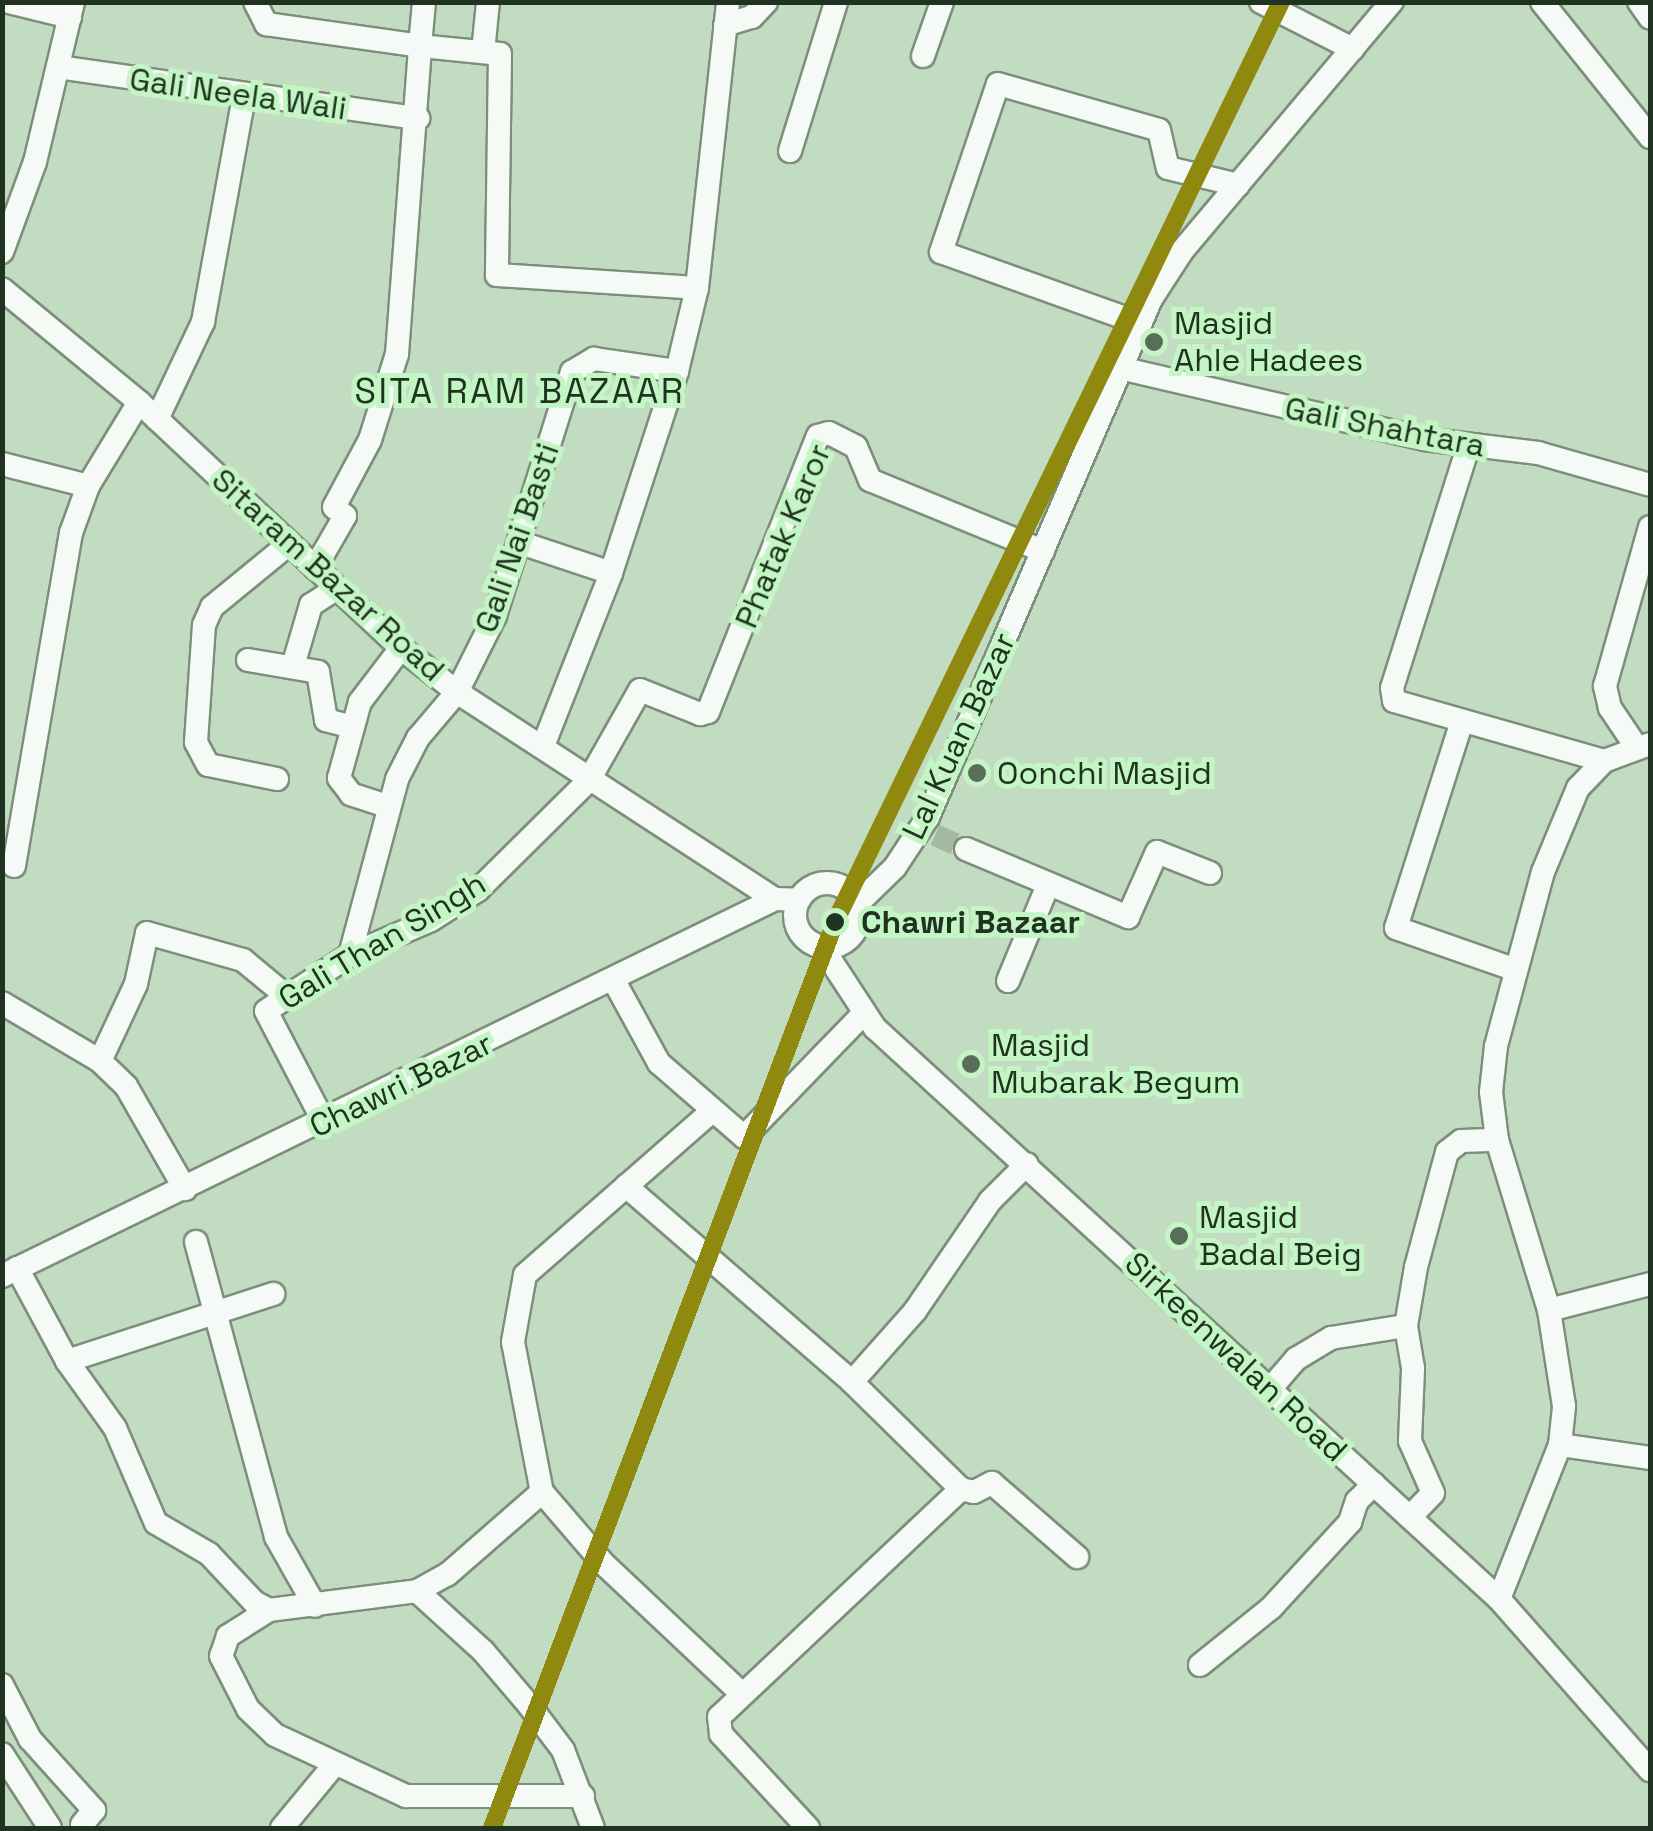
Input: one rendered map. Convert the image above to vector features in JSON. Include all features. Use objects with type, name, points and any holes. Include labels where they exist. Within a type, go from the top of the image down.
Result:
[{"type":"street","points":[[2,252],[22,204],[72,10],[10,2]]},
{"type":"street","points":[[316,568],[345,516],[334,507],[370,440],[397,354],[424,2]]},
{"type":"street","points":[[488,2],[497,275],[697,288]]},
{"type":"street","points":[[543,746],[611,573],[677,371],[697,288],[726,14],[752,18],[766,2]]},
{"type":"street","points":[[790,151],[836,2]]},
{"type":"street","points":[[924,56],[942,2]]},
{"type":"street","points":[[1260,2],[1354,48]]},
{"type":"street","name":"Lal Kuan Bazar","points":[[856,904],[928,832],[1138,323],[1182,252],[1392,2]]},
{"type":"street","points":[[1542,2],[1650,137]]},
{"type":"street","points":[[1639,2],[1650,18]]},
{"type":"street","points":[[256,10],[420,46],[491,53]]},
{"type":"street","name":"Gali Neela Wali","points":[[58,67],[244,97],[418,118]]},
{"type":"street","points":[[1138,323],[941,252],[998,84],[1159,130],[1168,168],[1238,185]]},
{"type":"street","points":[[157,419],[202,322],[244,97]]},
{"type":"street","name":"Sitaram Bazar Road","points":[[2,289],[139,402],[401,648],[457,692],[543,746],[588,780],[787,899]]},
{"type":"street","name":"Gali Nai Basti","points":[[350,955],[388,806],[418,738],[457,692],[521,544],[572,372],[580,362],[677,371]]},
{"type":"street","name":"Gali Shahtara","points":[[1120,368],[1468,448],[1538,453],[1650,485]]},
{"type":"street","points":[[14,866],[62,575],[88,486],[139,402]]},
{"type":"street","name":"Phatak Karor","points":[[588,780],[640,690],[700,714],[708,712],[823,433],[856,446],[870,480],[1043,550]]},
{"type":"street","points":[[1468,448],[1392,688],[1394,700],[1404,707],[1604,761]]},
{"type":"street","points":[[2,464],[88,486]]},
{"type":"street","points":[[1499,1599],[1560,1445],[1562,1376],[1549,1310],[1497,1140],[1491,1092],[1516,970],[1543,872],[1571,804],[1604,761],[1642,745],[1610,708],[1605,686],[1650,527]]},
{"type":"street","points":[[277,779],[208,765],[198,757],[196,742],[204,625],[212,607],[289,544]]},
{"type":"street","points":[[521,544],[611,573]]},
{"type":"street","points":[[293,666],[310,605],[337,588]]},
{"type":"street","points":[[388,806],[342,788],[349,726],[401,648]]},
{"type":"street","points":[[248,660],[293,666],[322,676],[323,714],[349,726]]},
{"type":"street","points":[[1462,721],[1396,928],[1516,970]]},
{"type":"street","name":"Gali Than Singh","points":[[324,1124],[266,1021],[284,994],[350,955],[431,920],[478,890],[588,780]]},
{"type":"street","points":[[966,849],[1128,917],[1157,852],[1210,872]]},
{"type":"street","points":[[832,884],[856,904],[851,936],[822,947],[797,928],[787,899],[832,884]]},
{"type":"street","points":[[1008,981],[1048,884]]},
{"type":"street","name":"Chawri Bazar","points":[[10,1272],[787,899]]},
{"type":"street","points":[[100,1060],[136,984],[147,933],[243,960],[284,994]]},
{"type":"street","name":"Sirkeenwalan Road","points":[[822,947],[864,1014],[1499,1599],[1650,1770]]},
{"type":"street","points":[[613,980],[660,1062],[738,1136],[749,1135],[864,1014]]},
{"type":"street","points":[[2,1004],[100,1060],[149,1118],[185,1189]]},
{"type":"street","points":[[711,1112],[552,1246],[525,1274],[515,1302],[514,1342],[542,1492],[604,1564],[740,1692]]},
{"type":"street","points":[[1410,1517],[1433,1493],[1410,1441],[1413,1368],[1406,1326],[1447,1152],[1461,1141],[1497,1140]]},
{"type":"street","points":[[852,1382],[915,1311],[990,1201],[1026,1164]]},
{"type":"street","points":[[626,1186],[852,1382],[961,1489],[974,1492],[992,1483],[1077,1557]]},
{"type":"street","points":[[196,1242],[276,1537],[315,1606]]},
{"type":"street","points":[[10,1272],[115,1428],[156,1523],[209,1554],[254,1602],[269,1610]]},
{"type":"street","points":[[1549,1310],[1650,1284]]},
{"type":"street","points":[[67,1361],[274,1294]]},
{"type":"street","points":[[1270,1389],[1296,1358],[1331,1338],[1406,1326]]},
{"type":"street","points":[[1560,1445],[1650,1458]]},
{"type":"street","points":[[1200,1665],[1271,1608],[1350,1522],[1357,1500],[1374,1484]]},
{"type":"street","points":[[808,1828],[721,1734],[719,1717],[740,1692],[961,1489]]},
{"type":"street","points":[[542,1492],[448,1574],[417,1591],[269,1610],[222,1643],[226,1671],[258,1722],[335,1764],[422,1798],[584,1796]]},
{"type":"street","points":[[417,1591],[530,1705],[562,1750],[584,1796],[592,1828]]},
{"type":"street","points":[[2,1685],[30,1739],[94,1810],[79,1827]]},
{"type":"street","points":[[2,1754],[50,1828]]},
{"type":"street","points":[[282,1828],[335,1764]]},
{"type":"tunnel","points":[[935,835],[966,849]]},
{"type":"transit line","points":[[492,1828],[835,922],[1281,2]]},
{"type":"place","name":"Masjid Ahle Hadees","points":[[1154,342]]},
{"type":"place","name":"Oonchi Masjid","points":[[977,773]]},
{"type":"place","name":"Chawri Bazaar","points":[[835,922]]},
{"type":"place","name":"Masjid Mubarak Begum","points":[[971,1064]]},
{"type":"place","name":"Masjid Badal Beig","points":[[1179,1236]]},
{"type":"district","name":"SITA RAM BAZAAR","points":[[520,391]]}]
